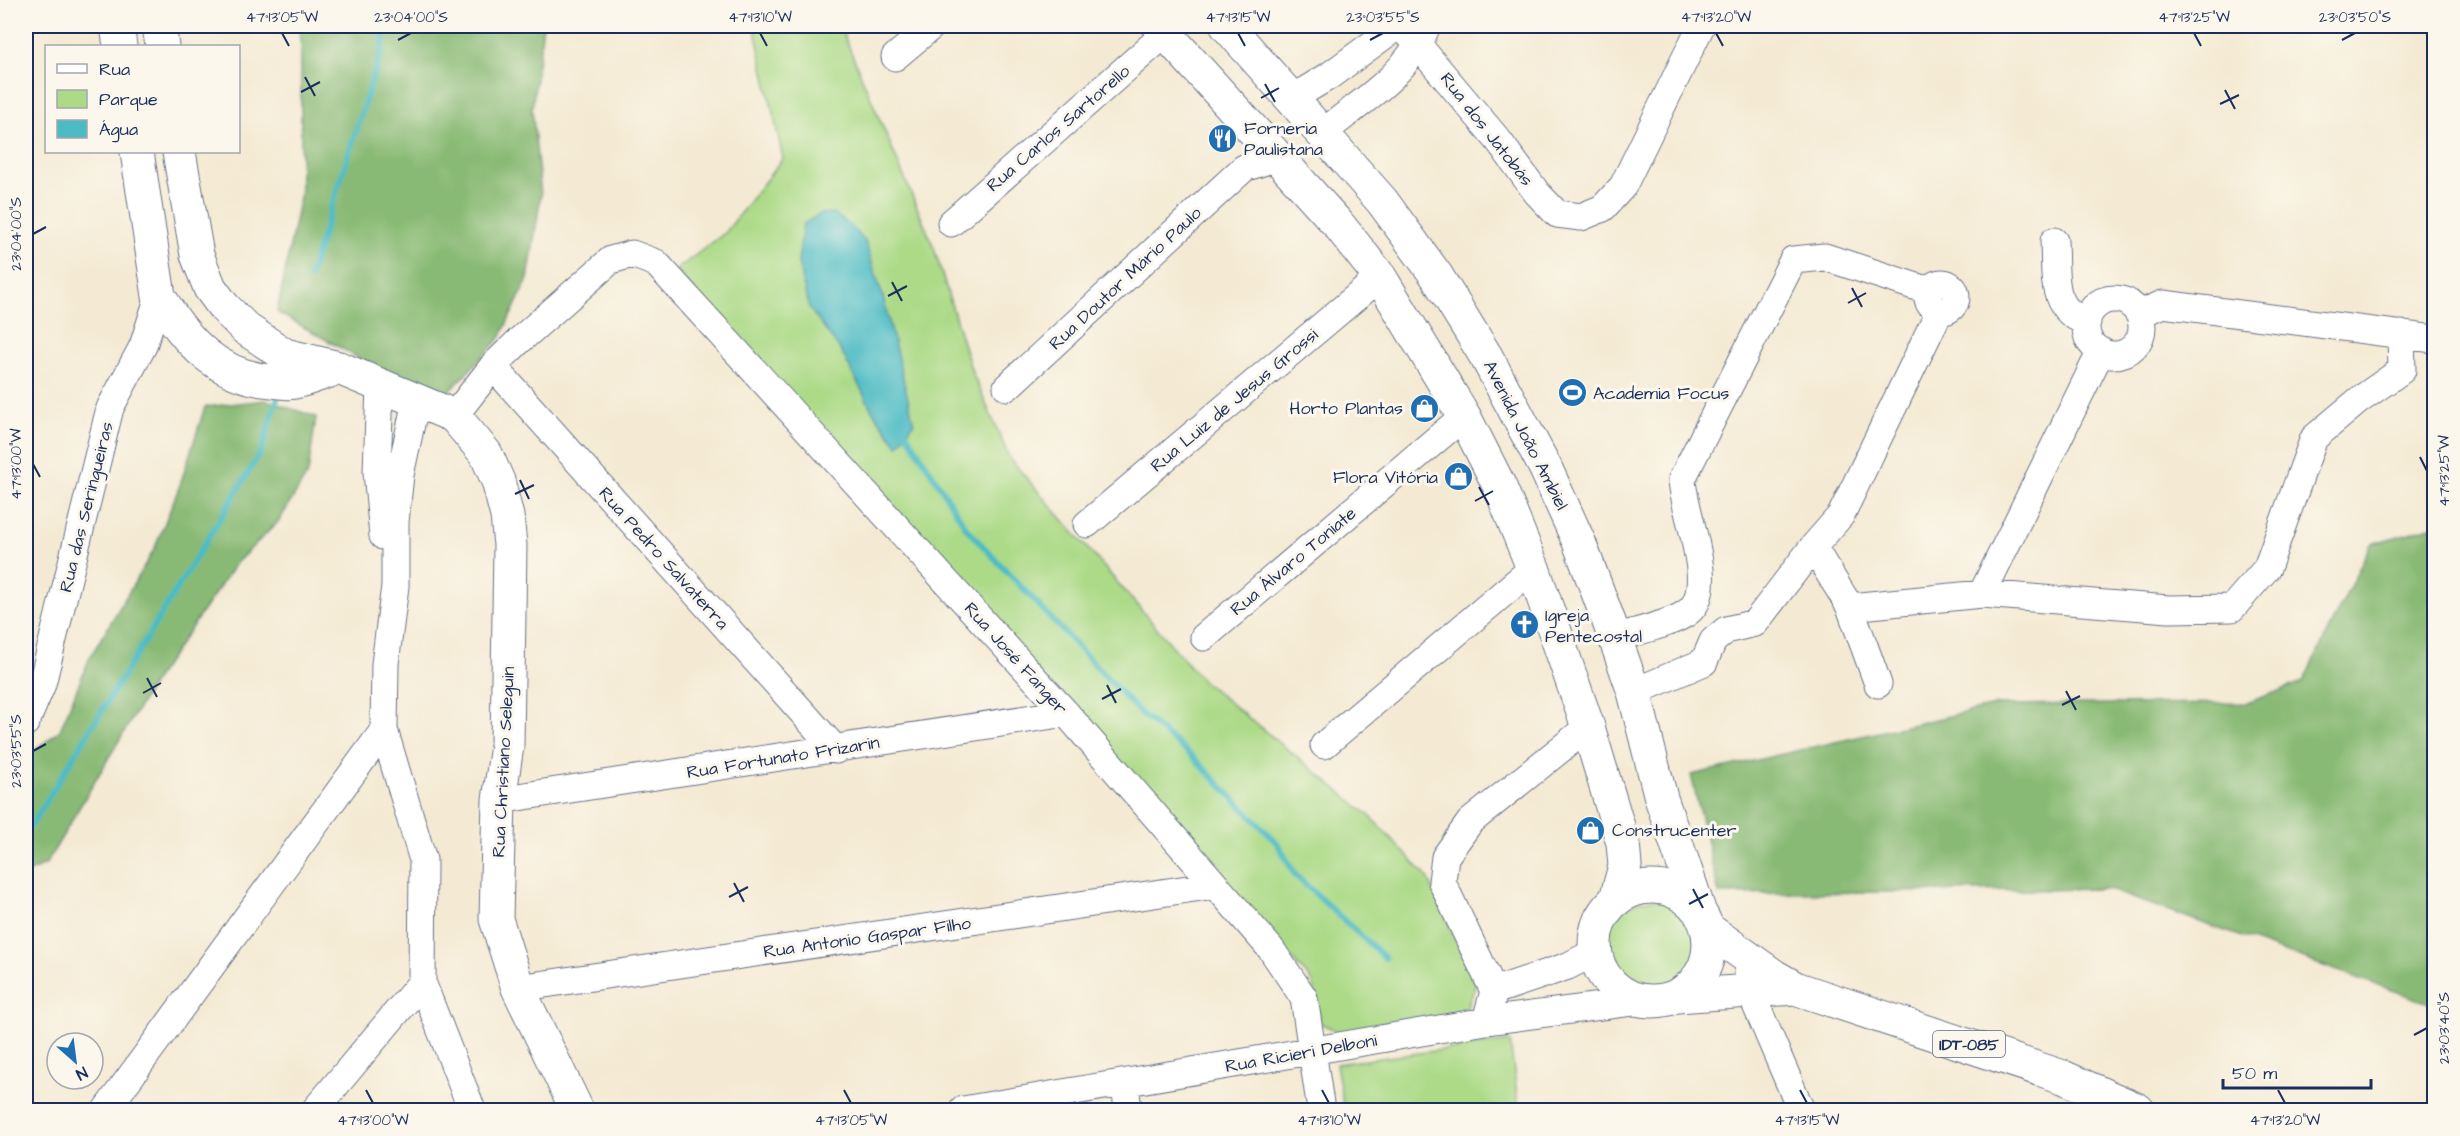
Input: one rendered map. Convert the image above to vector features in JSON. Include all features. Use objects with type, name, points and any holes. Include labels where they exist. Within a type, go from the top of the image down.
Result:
[{"type":"main road","points":[[117,26],[120,45]]},
{"type":"main road","points":[[159,26],[162,45]]},
{"type":"main road","name":"Avenida João Ambiel","points":[[1227,26],[1291,99],[1324,132],[1382,201],[1416,247],[1487,358],[1545,466],[1579,542],[1634,692],[1661,798],[1704,921],[1709,949],[1704,968],[1693,985],[1677,996]]},
{"type":"main road","points":[[1163,29],[1338,224],[1380,277],[1464,416],[1500,487],[1533,568],[1587,727],[1623,843],[1625,866],[1616,899]]},
{"type":"main road","points":[[1252,128],[1254,116],[1262,107],[1275,100],[1291,99]]},
{"type":"main road","points":[[1278,157],[1300,154],[1324,132]]},
{"type":"main road","points":[[137,153],[159,296],[171,316],[214,363],[250,379],[293,383],[339,368]]},
{"type":"main road","name":"Rua Christiano Seleguin","points":[[178,153],[197,255],[210,288],[238,322],[270,347],[285,355],[339,368],[454,416],[486,454],[498,481],[507,516],[510,545],[507,746],[500,800],[496,919],[518,988],[577,1110]]},
{"type":"main road","points":[[250,379],[266,368],[270,358],[270,347]]},
{"type":"main road","points":[[1652,886],[1671,889],[1688,898],[1704,921],[1747,958],[1795,988],[1677,996],[1659,1001],[1640,1001],[1622,994],[1608,982],[1598,967],[1595,952],[1596,930],[1603,913],[1616,899],[1633,890],[1652,886]]},
{"type":"main road","name":"IDT-085","points":[[1795,988],[2063,1077],[2139,1110]]},
{"type":"street","points":[[895,57],[932,26]]},
{"type":"street","points":[[1291,99],[1329,76],[1397,26]]},
{"type":"street","name":"Rua dos Jatobás","points":[[1416,32],[1537,193],[1557,214],[1581,217],[1603,208],[1623,186],[1701,26]]},
{"type":"street","name":"Rua Carlos Sartorello","points":[[951,223],[1163,29]]},
{"type":"street","points":[[1324,132],[1401,69],[1416,32]]},
{"type":"street","points":[[1244,168],[1252,128]]},
{"type":"street","name":"Rua Doutor Mário Paulo","points":[[1007,387],[1244,168],[1278,157]]},
{"type":"street","points":[[2054,241],[2057,287],[2061,306],[2073,318],[2086,322]]},
{"type":"street","name":"Rua José Fanger","points":[[493,366],[611,260],[632,254],[656,263],[1066,713],[1271,949],[1304,998],[1321,1110]]},
{"type":"street","points":[[1615,638],[1687,614],[1700,596],[1701,562],[1683,500],[1682,480],[1793,260],[1826,257],[1934,301],[1841,515],[1813,547],[1755,623],[1726,630],[1713,641],[1704,662],[1634,692]]},
{"type":"street","name":"Rua Luiz de Jesus Grossi","points":[[1087,524],[1380,277]]},
{"type":"street","name":"Rua das Seringueiras","points":[[26,722],[42,684],[110,408],[143,346],[159,296]]},
{"type":"street","points":[[2110,299],[2127,302],[2139,314],[2142,331],[2133,346],[2118,354],[2101,351],[2089,339],[2086,322],[2095,307],[2110,299]]},
{"type":"street","points":[[2139,314],[2163,304],[2434,339]]},
{"type":"street","points":[[1850,607],[1982,594],[2169,609],[2232,608],[2267,567],[2314,438],[2358,401],[2402,370],[2401,334]]},
{"type":"street","points":[[1982,594],[2101,351]]},
{"type":"street","points":[[454,416],[493,366]]},
{"type":"street","name":"Rua Pedro Salvaterra","points":[[493,366],[836,750]]},
{"type":"street","points":[[380,386],[377,472],[380,522],[395,586]]},
{"type":"street","points":[[416,401],[400,475],[395,522],[395,586],[385,664],[384,730],[423,860],[422,982],[472,1110]]},
{"type":"street","name":"Rua Álvaro Toniate","points":[[1204,636],[1464,416]]},
{"type":"street","points":[[1813,547],[1850,607],[1878,684]]},
{"type":"street","points":[[1324,745],[1533,568]]},
{"type":"street","name":"Rua Fortunato Frizarin","points":[[500,800],[1066,713]]},
{"type":"street","points":[[1486,1022],[1494,991],[1442,882],[1445,857],[1470,822],[1587,727]]},
{"type":"street","points":[[106,1110],[384,730]]},
{"type":"street","name":"Rua Antonio Gaspar Filho","points":[[518,988],[1215,885]]},
{"type":"street","points":[[1494,991],[1568,966],[1595,952]]},
{"type":"street","points":[[1747,958],[1750,991],[1801,1110]]},
{"type":"street","points":[[315,1110],[422,982]]},
{"type":"street","name":"Rua Ricieri Delboni","points":[[963,1110],[1125,1084],[1311,1050],[1486,1022],[1640,1001]]},
{"type":"street","points":[[1125,1084],[1128,1110]]},
{"type":"green space","points":[[298,26],[543,26],[532,109],[541,195],[528,279],[500,338],[445,396],[380,370],[277,312],[301,191],[301,40]]},
{"type":"green space","points":[[754,26],[840,26],[933,245],[972,372],[1010,459],[1203,681],[1370,816],[1428,878],[1476,984],[1464,1015],[1343,1034],[1320,1023],[1313,982],[676,270],[726,232],[783,158]]},
{"type":"green space","points":[[266,400],[316,417],[308,473],[279,521],[236,563],[153,683],[46,864],[26,874],[26,758],[60,730],[90,657],[154,550],[180,485],[205,407]]},
{"type":"green space","points":[[2434,526],[2434,1005],[2107,889],[1719,894],[1691,775],[1998,705],[2247,703],[2303,682],[2371,544]]},
{"type":"green space","points":[[1650,900],[1667,904],[1682,914],[1692,929],[1696,946],[1692,963],[1682,978],[1667,988],[1650,992],[1633,988],[1618,978],[1608,963],[1604,946],[1608,929],[1618,914],[1633,904]]},
{"type":"green space","points":[[1510,1041],[1519,1110],[1344,1110],[1336,1064]]},
{"type":"water","points":[[833,213],[850,225],[865,241],[883,297],[914,423],[898,446],[872,410],[841,351],[809,308],[798,263],[803,224],[820,214]]},
{"type":"waterway","points":[[309,278],[382,49],[385,26]]},
{"type":"waterway","points":[[26,829],[31,826],[261,452],[278,396]]},
{"type":"waterway","points":[[907,434],[967,529],[1140,713],[1192,756],[1278,844],[1295,875],[1385,958]]},
{"type":"place","name":"Forneria Paulistana","points":[[1223,138]]},
{"type":"place","name":"Academia Focus","points":[[1572,393]]},
{"type":"place","name":"Horto Plantas","points":[[1424,408]]},
{"type":"place","name":"Flora Vitória","points":[[1459,477]]},
{"type":"place","name":"Igreja Pentecostal","points":[[1524,625]]},
{"type":"place","name":"Construcenter","points":[[1591,830]]}]
